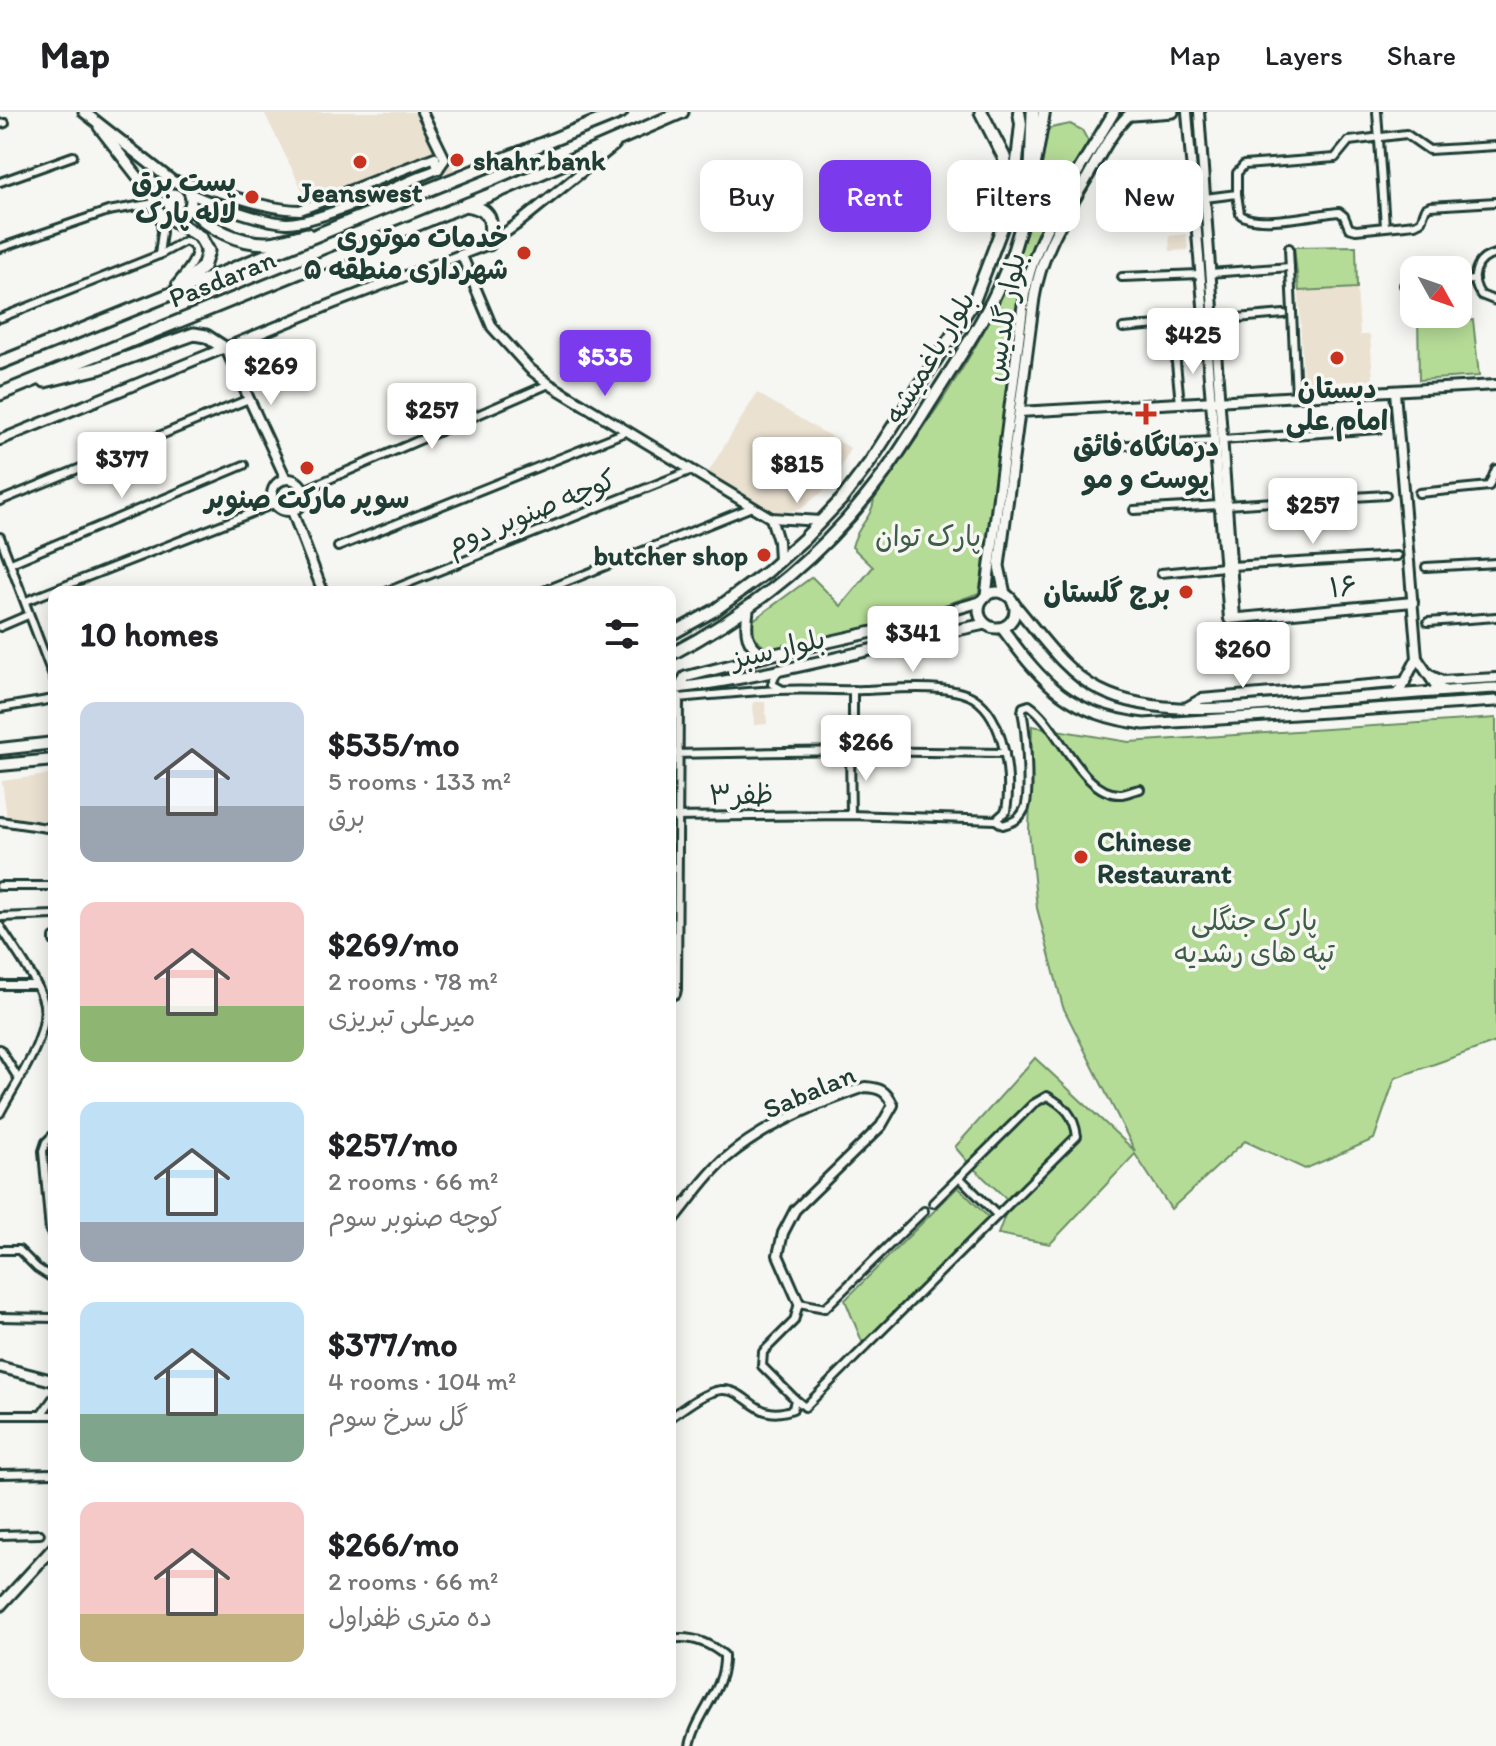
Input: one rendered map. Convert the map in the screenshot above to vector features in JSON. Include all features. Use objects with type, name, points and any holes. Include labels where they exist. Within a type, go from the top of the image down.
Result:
[{"type":"highway","points":[[559,138],[599,112]]},
{"type":"highway","name":"Pasdaran","points":[[0,363],[621,112]]},
{"type":"highway","name":"Pasdaran","points":[[3,393],[466,204],[682,112]]},
{"type":"highway","points":[[981,112],[1005,160]]},
{"type":"highway","points":[[1031,160],[1033,112]]},
{"type":"highway","points":[[191,200],[204,222],[216,229],[269,243],[339,227]]},
{"type":"highway","points":[[466,204],[479,207],[488,214],[491,221],[489,244]]},
{"type":"highway","points":[[168,296],[196,274],[209,256],[206,244],[200,237],[172,219]]},
{"type":"highway","points":[[3,393],[99,368],[194,334],[206,336],[226,349]]},
{"type":"main road","name":"بلوار باغمیشه","points":[[1017,160],[1021,112]]},
{"type":"main road","name":"بلوار باغمیشه","points":[[1034,160],[1044,112]]},
{"type":"main road","name":"بلوار گلدیس","points":[[1005,594],[999,566],[1025,289],[1031,263],[1045,231],[1114,112]]},
{"type":"main road","points":[[1130,114],[1173,112]]},
{"type":"main road","points":[[87,113],[184,185],[191,200],[183,216],[172,219],[160,213],[155,201],[87,113]]},
{"type":"main road","name":"بلوار گلدیس","points":[[983,599],[1040,266],[1091,171],[1130,114]]},
{"type":"main road","points":[[155,201],[158,189],[176,182]]},
{"type":"main road","name":"بلوار باغمیشه","points":[[676,632],[715,610],[779,561],[842,499],[870,462],[974,301],[1000,232]]},
{"type":"main road","name":"بلوار باغمیشه","points":[[676,652],[748,610],[821,547],[867,496],[987,311],[1013,250],[1017,232]]},
{"type":"main road","points":[[676,692],[685,677],[877,631],[983,599],[995,592],[1005,594],[1061,658],[1090,685],[1104,693],[1136,701],[1218,709],[1496,688]]},
{"type":"main road","points":[[983,599],[979,616],[993,628],[1002,628],[1013,618],[1014,604]]},
{"type":"main road","points":[[748,610],[745,631],[748,641],[766,656]]},
{"type":"main road","name":"بلوار سبز","points":[[676,692],[985,624]]},
{"type":"main road","points":[[1002,628],[1048,685],[1073,703],[1115,720],[1144,724],[1496,701]]},
{"type":"main road","points":[[0,749],[48,744]]},
{"type":"main road","points":[[0,765],[48,761]]},
{"type":"main road","points":[[0,1367],[48,1379]]},
{"type":"main road","points":[[0,1606],[48,1554]]},
{"type":"street","points":[[191,200],[272,221],[301,222],[438,169],[445,159],[422,112]]},
{"type":"street","points":[[1187,112],[1190,160]]},
{"type":"street","points":[[1199,112],[1208,321],[1228,566]]},
{"type":"street","points":[[1377,112],[1385,226]]},
{"type":"street","points":[[1496,146],[1429,150],[1406,134],[1349,141],[1335,158],[1244,165],[1237,173],[1240,214],[1246,219],[1265,220],[1339,212],[1349,228],[1356,230],[1415,224],[1421,221],[1426,208],[1430,206],[1496,202]]},
{"type":"street","points":[[0,440],[332,304],[489,244],[624,137]]},
{"type":"street","points":[[0,182],[73,156]]},
{"type":"street","points":[[176,182],[194,184],[279,210],[300,210],[435,157],[438,169]]},
{"type":"street","points":[[272,221],[301,218],[356,198],[352,189]]},
{"type":"street","points":[[1205,198],[1237,194]]},
{"type":"street","points":[[0,248],[108,211],[155,201]]},
{"type":"street","points":[[159,255],[162,232],[160,213]]},
{"type":"street","points":[[1198,232],[1205,273]]},
{"type":"street","points":[[0,318],[159,255],[185,241],[193,244],[195,258],[168,296]]},
{"type":"street","points":[[1289,248],[1296,397]]},
{"type":"street","points":[[1496,254],[1478,264],[1475,280],[1481,295],[1496,301]]},
{"type":"street","points":[[462,256],[492,327],[530,369],[549,384],[771,518],[821,521]]},
{"type":"street","points":[[1122,277],[1290,267]]},
{"type":"street","points":[[1123,328],[1284,314]]},
{"type":"street","points":[[226,349],[286,479],[297,482],[304,490],[304,501],[292,511],[282,511],[274,504],[273,488],[286,479]]},
{"type":"street","points":[[1175,352],[1180,404]]},
{"type":"street","points":[[304,490],[549,384]]},
{"type":"street","points":[[1015,411],[1496,385]]},
{"type":"street","points":[[1395,392],[1417,658],[1436,686],[1445,691]]},
{"type":"street","points":[[0,501],[249,399]]},
{"type":"street","points":[[1107,446],[1379,429]]},
{"type":"street","points":[[338,547],[629,431]]},
{"type":"street","points":[[11,563],[244,465]]},
{"type":"street","points":[[1419,493],[1489,486],[1496,469]]},
{"type":"street","name":"کوچه صنوبر دوم","points":[[401,586],[692,470]]},
{"type":"street","points":[[1134,510],[1386,495]]},
{"type":"street","points":[[64,586],[274,504]]},
{"type":"street","points":[[556,586],[752,507]]},
{"type":"street","points":[[292,511],[321,586]]},
{"type":"street","points":[[771,518],[778,541],[779,561]]},
{"type":"street","points":[[0,537],[26,601],[28,615],[48,656]]},
{"type":"street","points":[[1161,573],[1397,556]]},
{"type":"street","points":[[1426,567],[1496,563]]},
{"type":"street","name":"۱۶","points":[[1228,566],[1232,618],[1413,602]]},
{"type":"street","points":[[26,601],[48,592]]},
{"type":"street","points":[[0,627],[28,615]]},
{"type":"street","points":[[1428,622],[1496,617]]},
{"type":"street","points":[[1395,695],[1417,658]]},
{"type":"street","points":[[777,672],[772,684],[781,689]]},
{"type":"street","points":[[1426,673],[1442,681],[1496,678]]},
{"type":"street","points":[[1187,707],[1201,699],[1405,682]]},
{"type":"street","points":[[851,815],[853,690]]},
{"type":"street","points":[[676,852],[679,754],[676,692],[950,690],[973,698],[989,712],[1005,753],[1008,803],[1006,811],[996,820],[1003,825],[1016,821],[1026,808],[1026,747],[1022,712],[1023,707],[1029,705],[1050,726],[1081,769],[1103,790],[1120,794],[1140,789]]},
{"type":"street","points":[[0,708],[48,700]]},
{"type":"street","points":[[679,754],[852,751],[1005,753]]},
{"type":"street","name":"ظفر۳","points":[[679,817],[851,815],[996,820]]},
{"type":"street","points":[[0,821],[48,828]]},
{"type":"street","points":[[0,886],[48,886]]},
{"type":"street","points":[[0,917],[48,915]]},
{"type":"street","points":[[0,926],[43,998],[44,1016],[38,1043],[0,1113]]},
{"type":"street","points":[[0,985],[36,985]]},
{"type":"street","points":[[0,1049],[18,1078]]},
{"type":"street","name":"Sabalan","points":[[676,1216],[727,1157],[786,1119],[865,1087],[878,1088],[887,1093],[893,1105],[881,1126],[795,1210],[783,1233],[778,1255],[799,1303]]},
{"type":"street","points":[[924,1211],[825,1308],[799,1303],[794,1321],[763,1352],[762,1366],[805,1407],[1077,1136],[1070,1112],[1047,1096],[1033,1104],[933,1203]]},
{"type":"street","points":[[48,1140],[43,1151],[48,1214]]},
{"type":"street","points":[[959,1177],[997,1215]]},
{"type":"street","points":[[44,1181],[48,1181]]},
{"type":"street","points":[[0,1250],[19,1250],[48,1275]]},
{"type":"street","points":[[0,1317],[48,1318]]},
{"type":"street","points":[[676,1414],[719,1390],[739,1394],[748,1403],[768,1413],[793,1409],[795,1399]]},
{"type":"street","points":[[41,1415],[48,1405]]},
{"type":"street","points":[[0,1415],[48,1415]]},
{"type":"street","points":[[0,1474],[48,1473]]},
{"type":"street","points":[[0,1535],[40,1534]]},
{"type":"street","points":[[676,1638],[709,1643],[724,1655],[725,1670],[694,1730],[690,1746]]},
{"type":"shaded area","points":[[264,112],[429,112],[454,170],[317,220]]},
{"type":"shaded area","points":[[1186,234],[1188,250],[1170,251],[1169,236]]},
{"type":"shaded area","name":"دبستان امام علی","points":[[1357,288],[1360,335],[1370,335],[1373,380],[1303,383],[1299,291]]},
{"type":"shaded area","points":[[757,393],[850,448],[828,487],[801,509],[770,511],[707,474]]},
{"type":"shaded area","points":[[753,702],[765,702],[767,724],[754,725]]},
{"type":"shaded area","points":[[48,775],[48,824],[7,818],[2,781]]},
{"type":"green space","name":"پارک توان","points":[[1070,124],[1082,130],[1089,143],[1079,160],[1041,160],[1045,136],[1051,128]]},
{"type":"green space","name":"پارک توان","points":[[1026,232],[1042,232],[1025,276],[993,514],[979,593],[917,615],[772,650],[763,647],[751,632],[749,627],[752,621],[812,577],[841,606],[873,567],[852,547],[854,539],[874,500],[950,388],[985,329],[1014,268]]},
{"type":"green space","points":[[1356,246],[1357,288],[1299,291],[1294,247]]},
{"type":"green space","points":[[1473,320],[1479,376],[1419,380],[1418,328],[1472,328]]},
{"type":"green space","name":"پارک جنگلی تپه های رشدیه","points":[[1496,718],[1496,1042],[1395,1078],[1374,1139],[1305,1169],[1245,1141],[1171,1209],[1135,1154],[1050,1244],[998,1234],[1010,1202],[955,1147],[1035,1058],[1135,1151],[1063,1007],[1037,908],[1029,831],[1032,726],[1129,742]]},
{"type":"green space","points":[[958,1187],[989,1218],[863,1344],[845,1300]]},
{"type":"place","name":"shahr bank","points":[[457,160]]},
{"type":"place","name":"Jeanswest","points":[[360,162]]},
{"type":"place","name":"پست برق لاله پارک","points":[[252,197]]},
{"type":"place","name":"خدمات موتوری شهرداری منطقه ۵","points":[[524,253]]},
{"type":"place","name":"دبستان امام علی","points":[[1337,358]]},
{"type":"place","name":"درمانگاه فائق پوست و مو","points":[[1146,414]]},
{"type":"place","name":"سوپر مارکت صنوبر","points":[[307,468]]},
{"type":"place","name":"butcher shop","points":[[764,555]]},
{"type":"place","name":"برج گلستان","points":[[1186,592]]},
{"type":"place","name":"Chinese Restaurant","points":[[1081,857]]}]
